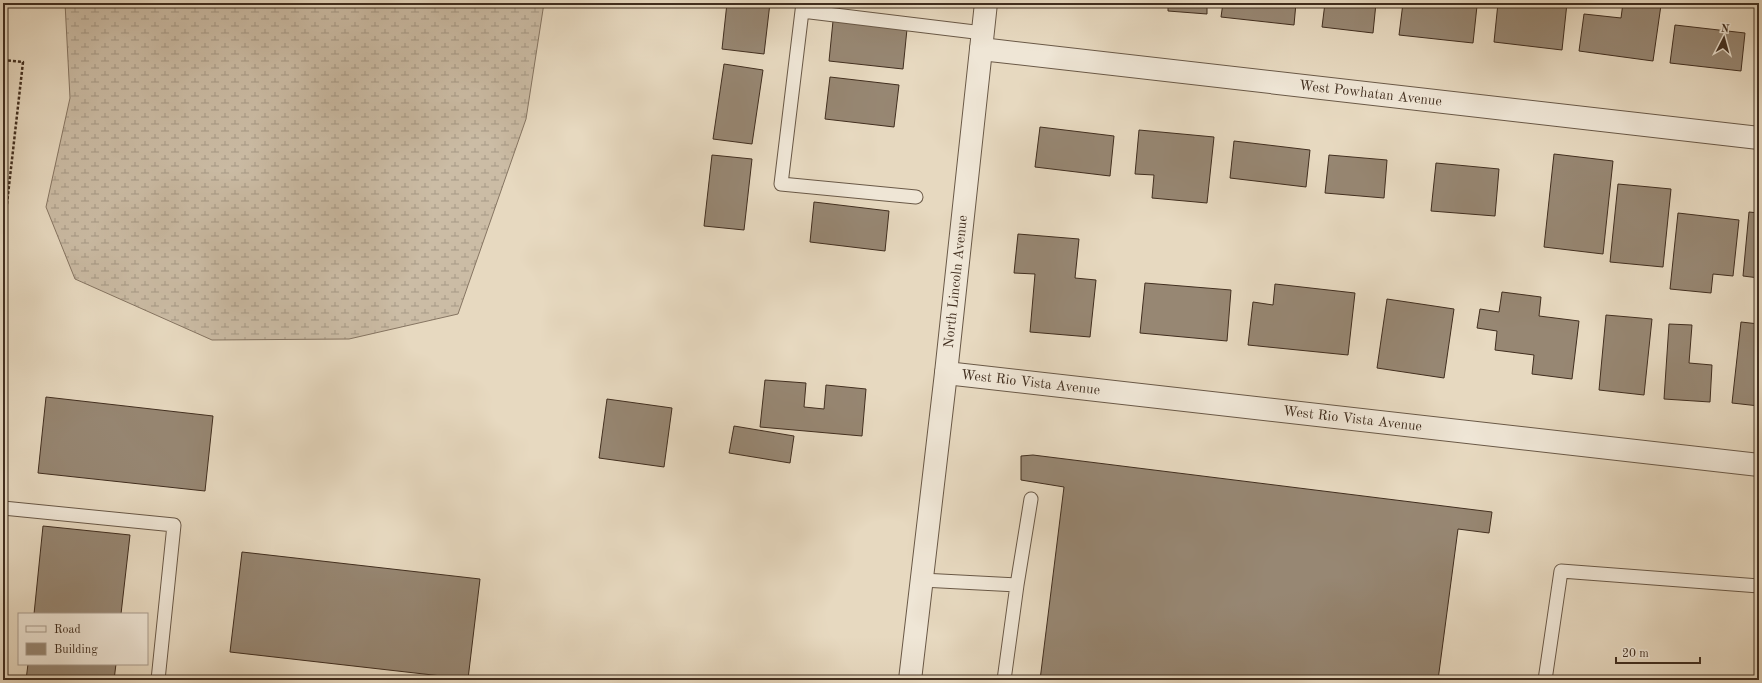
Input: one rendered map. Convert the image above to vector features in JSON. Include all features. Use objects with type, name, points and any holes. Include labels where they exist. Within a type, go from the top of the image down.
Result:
[{"type":"street","name":"North Lincoln Avenue","points":[[910,680],[946,373],[986,3]]},
{"type":"street","name":"West Powhatan Avenue","points":[[982,41],[1759,138]]},
{"type":"street","name":"West Rio Vista Avenue","points":[[946,373],[1759,465]]},
{"type":"lane","points":[[916,197],[781,184],[803,7],[982,41]]},
{"type":"lane","points":[[1004,680],[1031,499]]},
{"type":"lane","points":[[3,508],[174,525],[158,680]]},
{"type":"lane","points":[[1545,680],[1560,571],[1759,586]]},
{"type":"lane","points":[[922,580],[1017,585]]},
{"type":"path","points":[[3,60],[23,62],[3,239]]},
{"type":"green space","points":[[65,3],[544,3],[526,119],[458,314],[349,339],[212,340],[75,279],[46,207],[70,98]]},
{"type":"building","points":[[727,3],[770,3],[764,54],[722,49]]},
{"type":"building","points":[[1168,3],[1207,3],[1207,14],[1168,11]]},
{"type":"building","points":[[1223,3],[1296,3],[1294,25],[1221,17]]},
{"type":"building","points":[[1325,3],[1376,3],[1373,33],[1322,27]]},
{"type":"building","points":[[1403,3],[1449,3],[1477,6],[1473,43],[1399,35]]},
{"type":"building","points":[[1498,3],[1567,3],[1562,50],[1494,42]]},
{"type":"building","points":[[1623,3],[1661,5],[1653,61],[1579,51],[1584,14],[1621,18]]},
{"type":"building","points":[[833,21],[907,29],[903,69],[829,61]]},
{"type":"building","points":[[1675,25],[1745,33],[1741,71],[1670,63]]},
{"type":"building","points":[[724,64],[763,70],[752,144],[713,139]]},
{"type":"building","points":[[830,77],[899,85],[894,127],[825,119]]},
{"type":"building","points":[[1040,127],[1114,136],[1110,176],[1035,167]]},
{"type":"building","points":[[1139,130],[1214,137],[1207,203],[1152,198],[1154,175],[1135,174]]},
{"type":"building","points":[[1234,141],[1310,150],[1306,187],[1230,178]]},
{"type":"building","points":[[1554,154],[1613,161],[1603,254],[1544,247]]},
{"type":"building","points":[[712,155],[752,159],[744,230],[704,226]]},
{"type":"building","points":[[1329,155],[1387,160],[1384,198],[1325,193]]},
{"type":"building","points":[[1436,163],[1499,169],[1495,216],[1431,211]]},
{"type":"building","points":[[1618,184],[1671,189],[1663,267],[1610,262]]},
{"type":"building","points":[[814,202],[889,211],[885,251],[810,242]]},
{"type":"building","points":[[1749,212],[1759,213],[1759,278],[1743,276]]},
{"type":"building","points":[[1678,213],[1739,220],[1733,276],[1713,274],[1711,293],[1670,289]]},
{"type":"building","points":[[1018,234],[1079,239],[1075,278],[1096,280],[1090,337],[1030,332],[1035,274],[1014,273]]},
{"type":"building","points":[[1145,283],[1231,290],[1227,341],[1140,333]]},
{"type":"building","points":[[1275,284],[1355,293],[1348,355],[1248,345],[1253,302],[1273,305]]},
{"type":"building","points":[[1502,292],[1541,297],[1539,316],[1579,321],[1572,379],[1532,374],[1534,355],[1495,350],[1497,331],[1477,328],[1480,309],[1499,312]]},
{"type":"building","points":[[1387,299],[1454,309],[1444,378],[1377,368]]},
{"type":"building","points":[[1606,315],[1652,319],[1644,395],[1599,390]]},
{"type":"building","points":[[1741,322],[1759,324],[1759,406],[1732,403]]},
{"type":"building","points":[[1669,324],[1692,325],[1689,363],[1712,365],[1710,402],[1664,399]]},
{"type":"building","points":[[765,380],[806,383],[804,407],[824,409],[826,385],[866,389],[862,436],[760,427]]},
{"type":"building","points":[[46,397],[213,416],[205,491],[38,473]]},
{"type":"building","points":[[607,399],[672,408],[664,467],[599,458]]},
{"type":"building","points":[[734,426],[794,436],[790,463],[729,453]]},
{"type":"building","points":[[1033,455],[1492,512],[1489,533],[1458,529],[1438,680],[1040,680],[1064,487],[1021,480],[1021,456]]},
{"type":"building","points":[[43,526],[130,535],[121,613],[34,613]]},
{"type":"building","points":[[242,552],[480,579],[468,679],[230,652]]},
{"type":"building","points":[[28,665],[116,665],[114,680],[26,680]]}]
